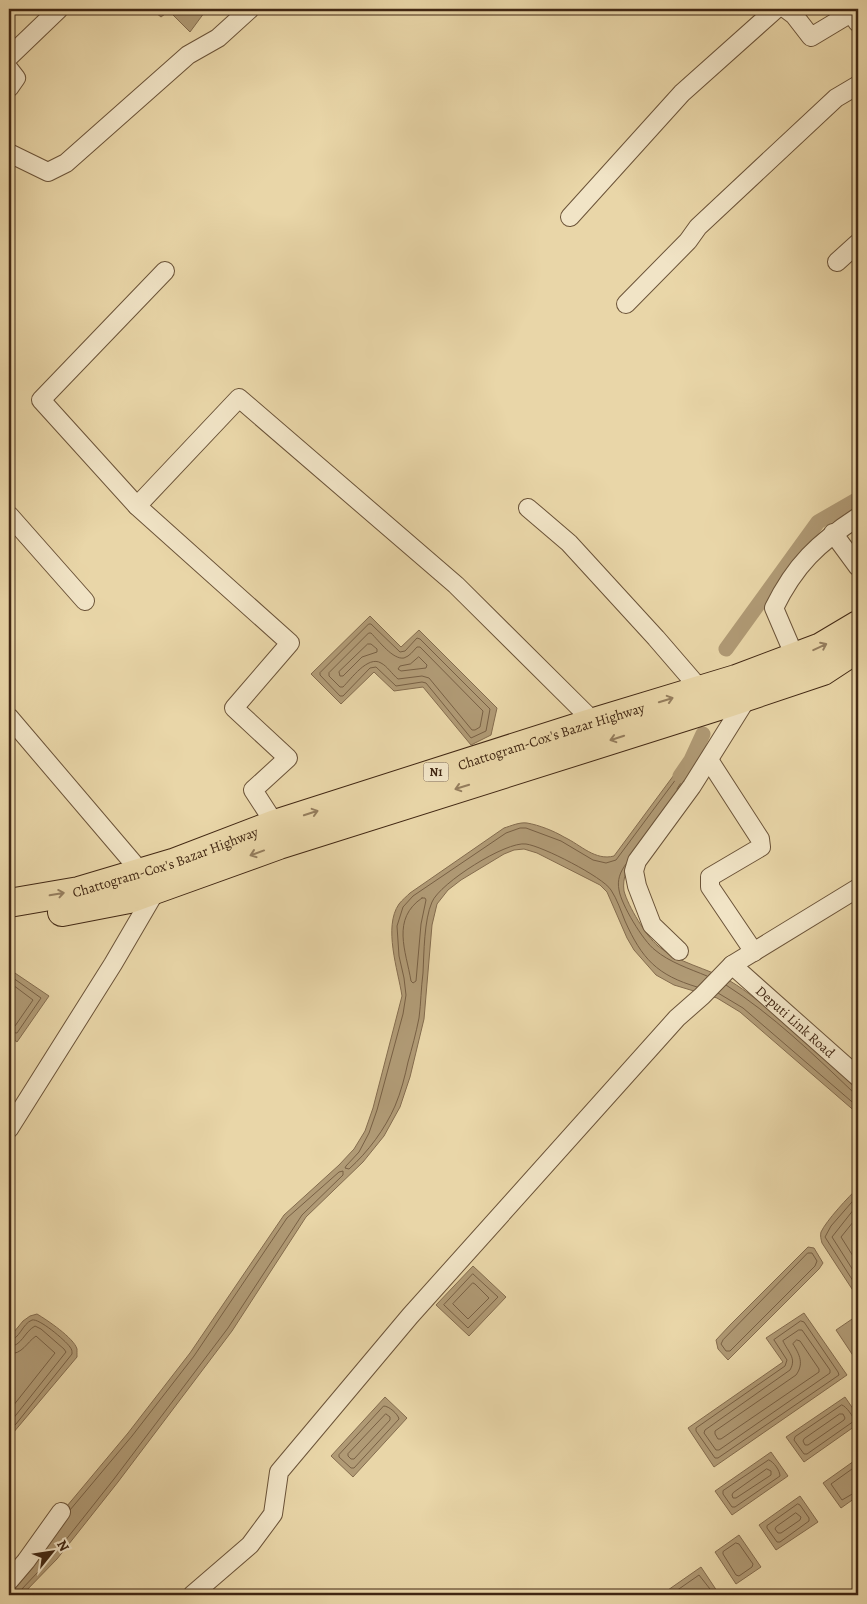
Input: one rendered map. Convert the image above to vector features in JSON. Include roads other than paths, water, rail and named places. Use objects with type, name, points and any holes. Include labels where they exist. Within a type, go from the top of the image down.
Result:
[{"type":"highway","name":"Chattogram-Cox's Bazar Highway","points":[[9,922],[129,899],[173,863],[275,824],[594,722],[700,689],[736,680],[821,647],[858,625]]},
{"type":"highway","name":"Chattogram-Cox's Bazar Highway","points":[[9,903],[149,881],[279,845],[750,696],[823,670],[858,648]]},
{"type":"street","points":[[9,57],[59,9]]},
{"type":"street","points":[[9,153],[48,172],[66,162],[188,55],[218,38],[250,9]]},
{"type":"street","points":[[570,217],[682,93],[776,9]]},
{"type":"street","points":[[786,9],[794,15],[810,36],[851,13],[858,23]]},
{"type":"street","points":[[9,69],[16,78],[9,88]]},
{"type":"street","points":[[626,304],[705,221],[836,98],[858,85]]},
{"type":"street","points":[[837,262],[858,243]]},
{"type":"street","points":[[165,271],[40,400],[137,506],[290,643],[234,708],[288,758],[253,790],[275,824]]},
{"type":"street","points":[[137,506],[239,398],[456,585],[594,722]]},
{"type":"street","points":[[528,508],[569,543],[700,689]]},
{"type":"street","points":[[9,515],[85,601]]},
{"type":"street","points":[[795,657],[774,608],[784,588],[803,562],[833,533],[858,518]]},
{"type":"street","points":[[833,533],[858,567]]},
{"type":"street","points":[[679,950],[652,925],[637,886],[634,871],[637,861],[692,786],[750,696]]},
{"type":"street","points":[[9,717],[149,881],[113,964],[9,1129]]},
{"type":"street","points":[[709,760],[760,839],[761,847],[710,877],[709,882],[710,887],[754,952]]},
{"type":"street","points":[[192,1595],[250,1545],[273,1514],[279,1472],[410,1316],[677,1018],[728,970],[858,888]]},
{"type":"street","name":"Deputi Link Road","points":[[728,970],[858,1077]]},
{"type":"street","points":[[9,1581],[26,1561],[61,1512]]},
{"type":"water","points":[[151,9],[207,9],[190,32],[169,11],[161,17]]},
{"type":"water","points":[[370,616],[401,647],[419,630],[497,708],[491,735],[471,745],[423,687],[394,691],[374,672],[341,704],[311,674]]},
{"type":"water","points":[[685,760],[691,760],[695,766],[626,872],[624,891],[629,905],[643,928],[658,946],[674,957],[721,976],[736,985],[755,998],[819,1053],[858,1090],[858,1114],[740,1012],[717,998],[674,985],[656,975],[634,950],[607,892],[600,885],[537,853],[524,849],[504,854],[461,880],[448,890],[437,904],[432,925],[424,1019],[410,1077],[400,1107],[384,1136],[363,1162],[306,1217],[232,1331],[118,1482],[57,1559],[22,1595],[9,1595],[9,1573],[128,1433],[190,1353],[284,1215],[339,1165],[354,1149],[365,1131],[373,1108],[402,996],[392,936],[394,913],[400,903],[410,893],[504,828],[518,824],[536,825],[570,840],[594,854],[607,857],[614,856]]},
{"type":"water","points":[[9,969],[49,996],[17,1042],[9,1036]]},
{"type":"water","points":[[858,1188],[858,1289],[854,1292],[822,1243],[821,1232],[833,1215]]},
{"type":"water","points":[[808,1247],[814,1248],[823,1263],[819,1269],[728,1360],[718,1349],[716,1340]]},
{"type":"water","points":[[473,1266],[506,1297],[469,1336],[436,1305]]},
{"type":"water","points":[[804,1313],[847,1375],[714,1467],[688,1428],[783,1362],[766,1338]]},
{"type":"water","points":[[37,1314],[71,1340],[77,1349],[77,1357],[13,1433],[9,1431],[9,1338],[23,1321]]},
{"type":"water","points":[[858,1315],[858,1354],[854,1357],[836,1330]]},
{"type":"water","points":[[385,1397],[407,1418],[353,1477],[331,1456]]},
{"type":"water","points":[[845,1397],[858,1416],[858,1424],[804,1462],[786,1437]]},
{"type":"water","points":[[771,1452],[788,1476],[732,1515],[715,1491]]},
{"type":"water","points":[[854,1461],[858,1467],[858,1496],[841,1508],[823,1483]]},
{"type":"water","points":[[800,1496],[818,1522],[776,1550],[759,1525]]},
{"type":"water","points":[[739,1535],[761,1567],[736,1584],[715,1552]]},
{"type":"water","points":[[701,1567],[717,1591],[711,1595],[672,1595],[668,1590]]},
{"type":"waterway","points":[[726,649],[818,522],[858,499]]},
{"type":"waterway","points":[[680,776],[691,760],[703,734]]}]
